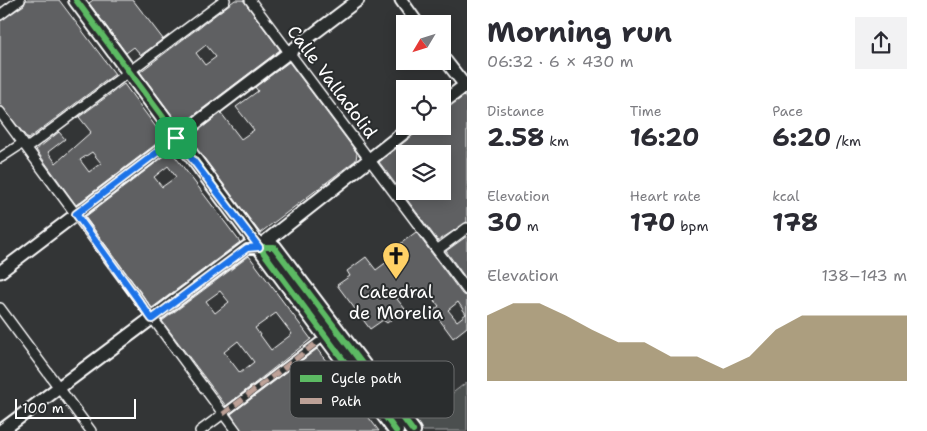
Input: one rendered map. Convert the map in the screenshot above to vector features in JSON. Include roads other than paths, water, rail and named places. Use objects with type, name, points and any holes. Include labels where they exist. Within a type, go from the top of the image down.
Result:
[{"type":"main road","points":[[76,0],[176,138],[348,361]]},
{"type":"main road","points":[[451,97],[466,86]]},
{"type":"main road","points":[[6,430],[59,388],[247,248],[259,247],[401,135]]},
{"type":"main road","points":[[392,418],[401,429]]},
{"type":"street","points":[[0,14],[20,0]]},
{"type":"street","points":[[0,158],[25,145],[127,71],[214,3],[225,0]]},
{"type":"street","name":"Calle Valladolid","points":[[250,0],[467,290]]},
{"type":"street","points":[[0,272],[358,0]]},
{"type":"street","points":[[400,0],[411,15]]},
{"type":"street","points":[[451,67],[466,86]]},
{"type":"street","points":[[0,112],[236,431]]},
{"type":"street","points":[[437,250],[467,228]]},
{"type":"street","points":[[0,308],[92,431]]},
{"type":"street","points":[[293,361],[318,342]]},
{"type":"street","points":[[200,431],[290,363]]},
{"type":"place","name":"Catedral de Morelia","points":[[396,280]]}]
